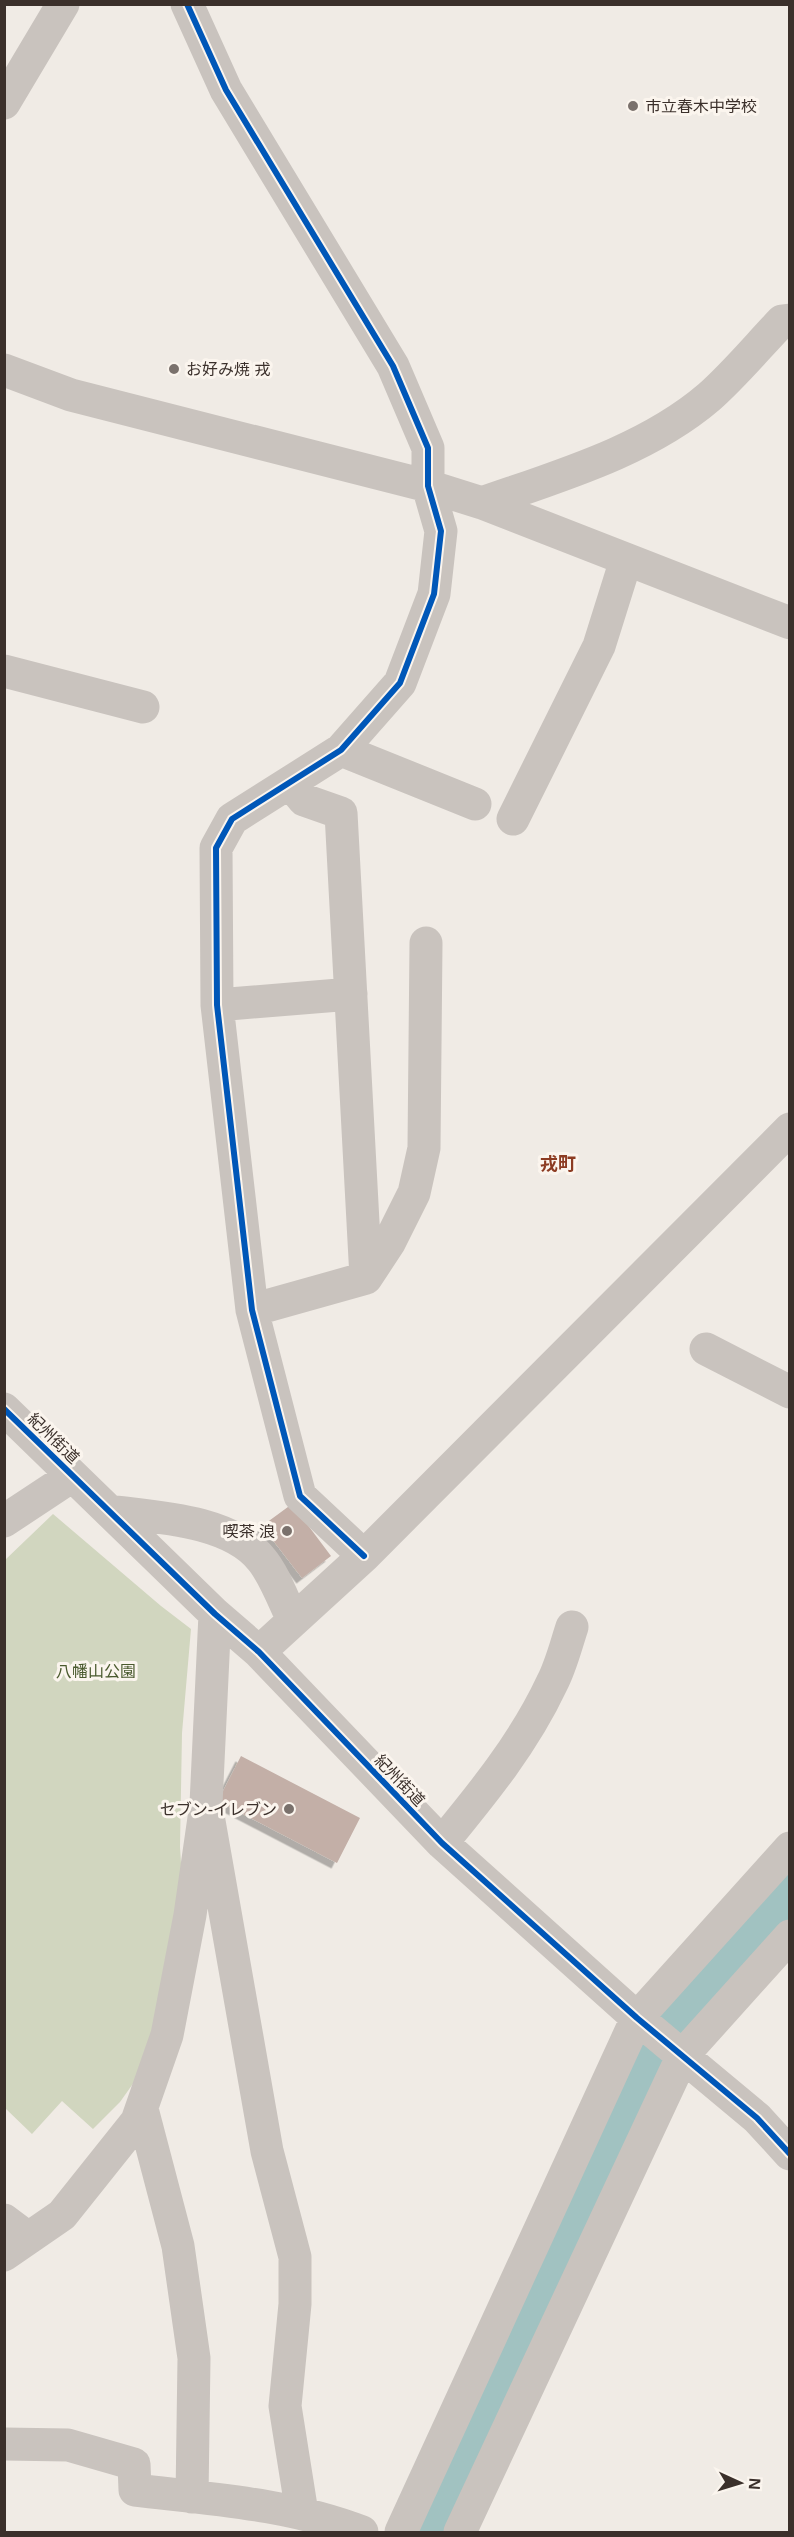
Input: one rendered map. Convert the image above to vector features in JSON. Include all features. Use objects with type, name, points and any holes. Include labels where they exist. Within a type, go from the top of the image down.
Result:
[{"type":"street","points":[[4,103],[63,4]]},
{"type":"street","points":[[188,4],[226,90],[393,366],[428,448],[428,486],[441,531],[434,594],[400,683],[341,750],[232,819],[216,848],[217,1005],[252,1310],[300,1496],[364,1556]]},
{"type":"street","points":[[482,503],[553,478],[648,439],[708,397],[782,321],[789,320]]},
{"type":"street","points":[[4,370],[71,395],[428,486],[482,503],[789,623]]},
{"type":"street","points":[[513,819],[600,646],[626,560]]},
{"type":"street","points":[[4,671],[143,707]]},
{"type":"street","points":[[341,750],[475,804]]},
{"type":"street","points":[[290,783],[304,800],[341,813],[366,1278]]},
{"type":"street","points":[[252,1310],[366,1278],[389,1243],[414,1193],[424,1148],[426,943]]},
{"type":"street","points":[[217,1005],[351,994]]},
{"type":"street","points":[[259,1652],[364,1556],[789,1129]]},
{"type":"street","points":[[706,1349],[789,1392]]},
{"type":"street","name":"紀州街道","points":[[4,1409],[215,1614],[259,1652],[442,1843],[644,2024],[757,2118],[789,2154]]},
{"type":"street","points":[[4,1521],[72,1476]]},
{"type":"street","points":[[109,1511],[187,1522],[238,1539],[261,1559],[294,1620]]},
{"type":"street","points":[[12,2237],[62,2215],[137,2121],[167,2035],[190,1915],[206,1804],[215,1614]]},
{"type":"street","points":[[442,1843],[501,1772],[533,1721],[553,1682],[572,1627]]},
{"type":"street","points":[[206,1804],[267,2151],[295,2257],[295,2304],[285,2406],[302,2513]]},
{"type":"street","points":[[400,2532],[644,2024],[789,1848]]},
{"type":"street","points":[[460,2532],[680,2053],[789,1936]]},
{"type":"street","points":[[142,2109],[178,2246],[194,2358],[192,2497]]},
{"type":"street","points":[[4,2444],[68,2445],[134,2464],[135,2490],[302,2513],[362,2532]]},
{"type":"green space","name":"八幡山公園","points":[[53,1514],[191,1629],[182,1733],[180,1847],[186,1944],[137,2078],[120,2102],[93,2129],[62,2101],[32,2134],[5,2108],[4,1561]]},
{"type":"building","points":[[292,1504],[331,1556],[302,1578],[262,1526]]},
{"type":"building","name":"セブン-イレブン","points":[[241,1756],[360,1818],[337,1863],[218,1801]]},
{"type":"waterway","points":[[428,2532],[641,2064],[673,2017],[790,1889]]},
{"type":"cycle path","points":[[187,4],[226,90],[393,366],[428,448],[428,486],[441,531],[434,594],[400,683],[341,750],[232,819],[216,848],[217,1005],[252,1310],[300,1496],[364,1556]]},
{"type":"cycle path","points":[[4,1409],[215,1614],[259,1652],[442,1843],[637,2018],[757,2118],[790,2154]]},
{"type":"place","name":"市立春木中学校","points":[[633,106]]},
{"type":"place","name":"お好み焼 戎","points":[[174,369]]},
{"type":"place","name":"喫茶 浪","points":[[287,1531]]},
{"type":"place","name":"セブン-イレブン","points":[[289,1809]]},
{"type":"district","name":"戎町","points":[[558,1164]]}]
